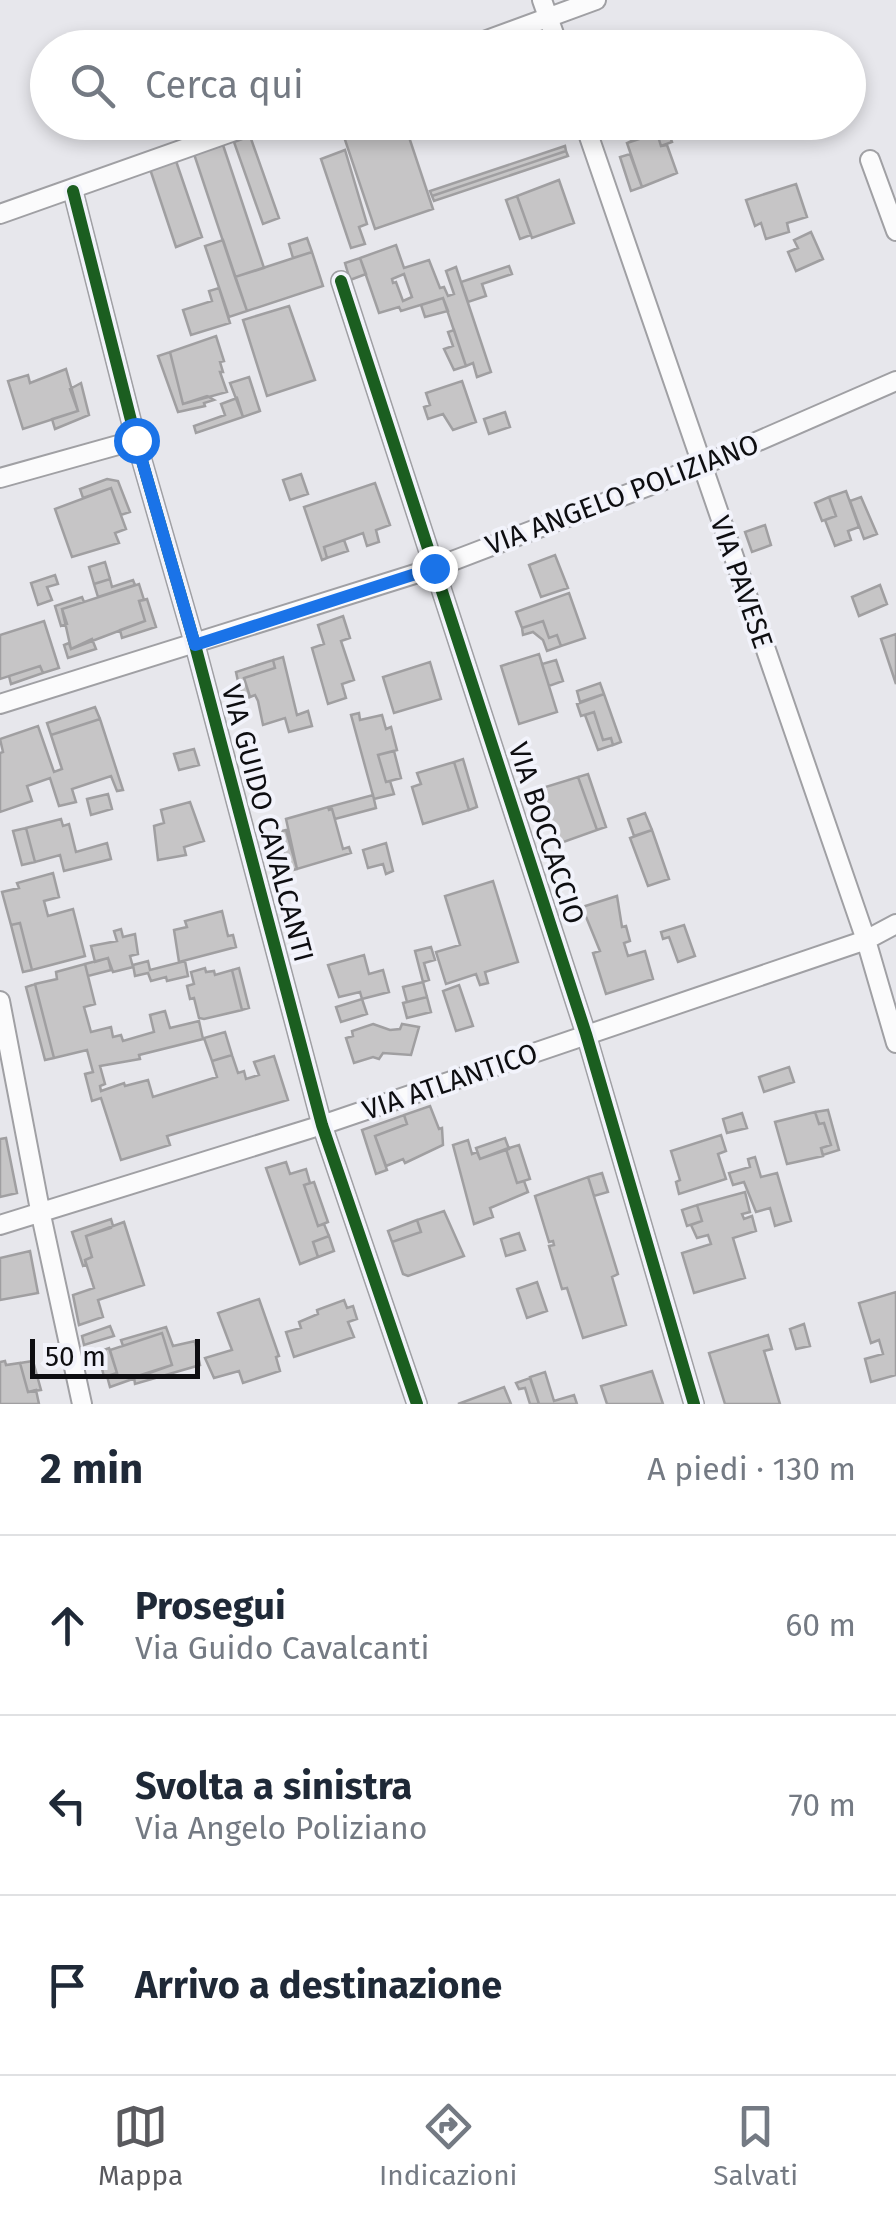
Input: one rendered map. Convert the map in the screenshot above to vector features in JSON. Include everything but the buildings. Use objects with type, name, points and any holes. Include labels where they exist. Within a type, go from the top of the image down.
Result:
[{"type":"street","points":[[501,30],[545,8],[596,0]]},
{"type":"street","points":[[0,214],[211,140]]},
{"type":"street","name":"VIA PAVESE","points":[[590,140],[866,940],[896,1043]]},
{"type":"street","points":[[870,160],[896,231]]},
{"type":"street","name":"VIA GUIDO CAVALCANTI","points":[[73,191],[136,440],[195,645],[322,1125],[416,1404]]},
{"type":"street","name":"VIA BOCCACCIO","points":[[341,280],[586,1034],[694,1404]]},
{"type":"street","name":"VIA ANGELO POLIZIANO","points":[[0,704],[434,568],[701,466],[896,381]]},
{"type":"street","points":[[0,478],[136,440]]},
{"type":"street","name":"VIA ATLANTICO","points":[[0,1225],[322,1125],[866,940],[896,924]]},
{"type":"street","points":[[0,1002],[40,1214],[82,1404]]},
{"type":"cycle path","points":[[73,191],[136,440],[195,645],[322,1125],[417,1404]]},
{"type":"cycle path","points":[[341,281],[586,1034],[694,1404]]},
{"type":"route","points":[[136,440],[195,645],[434,568]]}]
